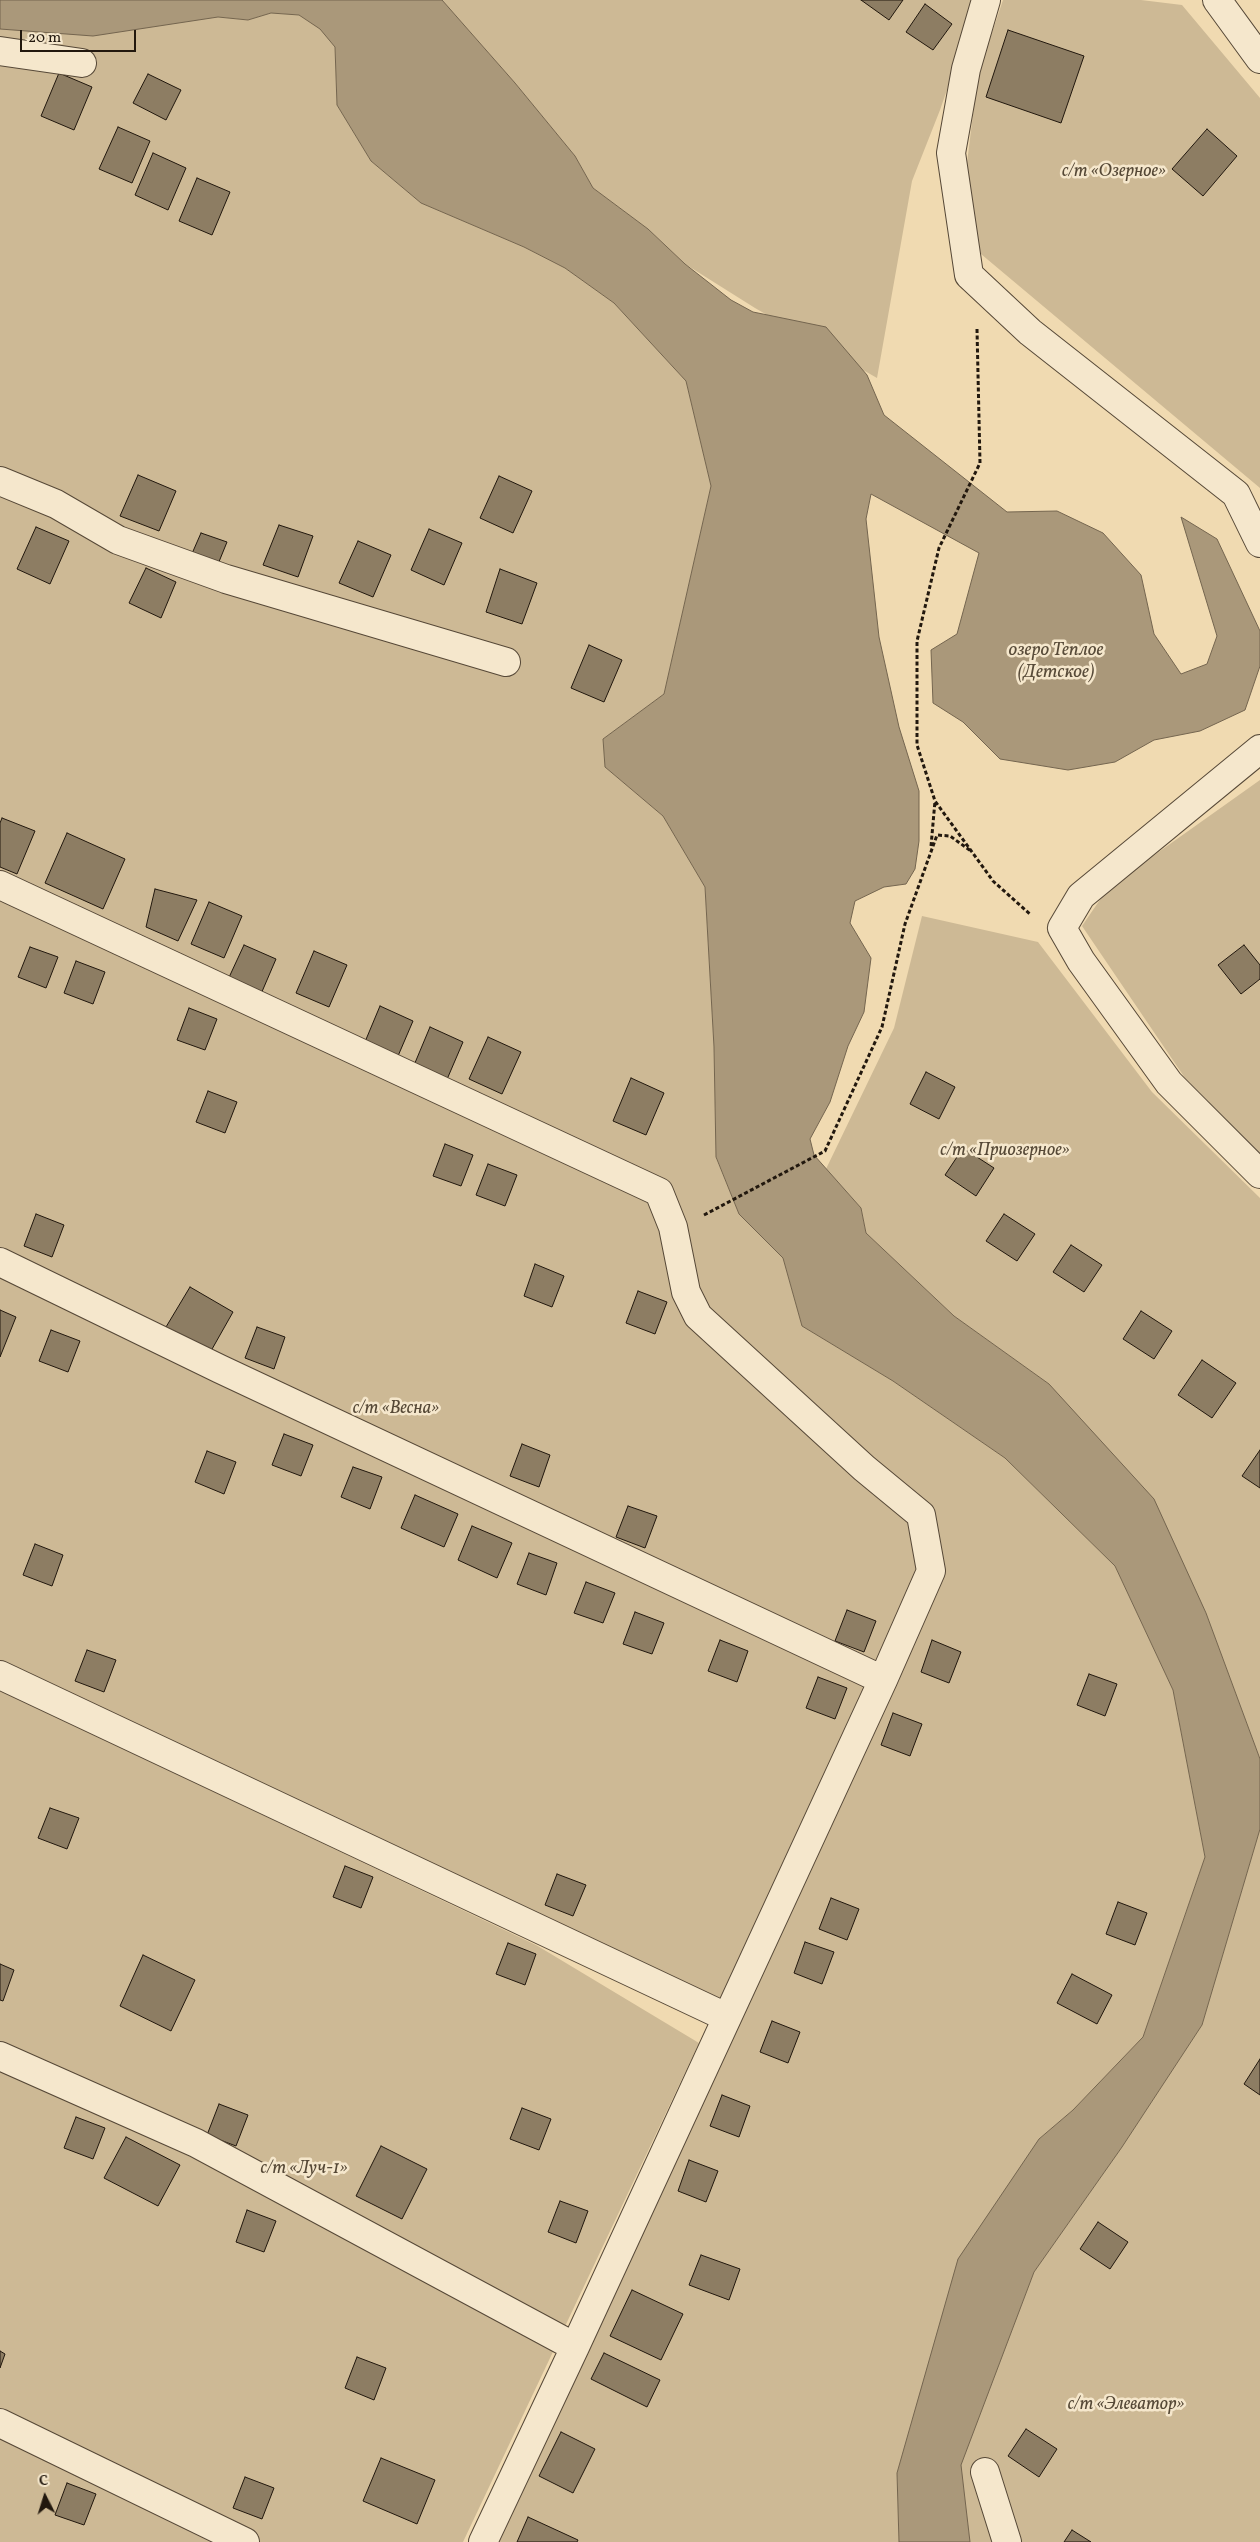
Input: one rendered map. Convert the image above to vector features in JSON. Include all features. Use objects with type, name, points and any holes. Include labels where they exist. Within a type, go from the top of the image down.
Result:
[{"type":"street","points":[[986,0],[966,69],[951,153],[969,275],[1030,332],[1236,494],[1260,543]]},
{"type":"street","points":[[1217,0],[1260,59]]},
{"type":"street","points":[[0,51],[82,64]]},
{"type":"street","points":[[0,481],[56,504],[118,540],[226,579],[506,662]]},
{"type":"street","points":[[1260,750],[1081,896],[1062,928],[1081,961],[1169,1083],[1260,1174]]},
{"type":"street","points":[[0,885],[659,1192],[673,1226],[686,1292],[698,1316],[864,1468],[921,1515],[931,1571],[883,1680],[483,2542]]},
{"type":"street","points":[[0,1262],[220,1369],[883,1680]]},
{"type":"street","points":[[0,1675],[726,2017]]},
{"type":"street","points":[[0,2056],[196,2144],[575,2347]]},
{"type":"street","points":[[0,2423],[245,2542]]},
{"type":"street","points":[[985,2472],[1007,2542]]},
{"type":"path","points":[[969,275],[978,340],[980,463],[939,548],[917,640],[917,745],[935,801],[993,881],[1037,921]]},
{"type":"path","points":[[931,850],[935,801]]},
{"type":"path","points":[[709,1213],[824,1151],[882,1026],[905,924],[937,835],[950,836],[973,853]]},
{"type":"green space","points":[[442,0],[978,0],[940,110],[912,181],[877,378],[755,308],[685,264],[648,229],[593,188],[575,156],[515,83]]},
{"type":"green space","name":"с/т «Озерное»","points":[[1003,0],[1141,0],[1182,5],[1260,98],[1260,488],[981,254],[964,187],[978,74]]},
{"type":"green space","name":"с/т «Весна»","points":[[271,13],[299,15],[321,29],[335,47],[337,105],[371,161],[421,203],[524,247],[565,268],[614,303],[686,381],[711,486],[664,694],[603,739],[605,767],[663,816],[705,887],[714,1047],[716,1158],[739,1214],[783,1258],[802,1326],[893,1381],[1005,1458],[1115,1566],[1173,1690],[1205,1857],[1143,2037],[1073,2110],[1039,2139],[918,2403],[897,2473],[899,2542],[497,2542],[741,2014],[0,1661],[0,19],[218,17],[248,20]]},
{"type":"green space","points":[[1260,780],[1260,1153],[1185,1078],[1082,926],[1108,888]]},
{"type":"green space","name":"с/т «Приозерное»","points":[[922,916],[1038,942],[1152,1092],[1260,1198],[1260,1759],[1206,1613],[1049,1384],[954,1316],[866,1233],[861,1208],[826,1169],[894,1028]]},
{"type":"green space","name":"с/т «Луч-1»","points":[[0,1690],[536,1945],[699,2043],[463,2542],[0,2542]]},
{"type":"green space","name":"с/т «Элеватор»","points":[[1260,1829],[1260,2542],[970,2542],[960,2465],[1034,2272],[1122,2147],[1202,2025]]},
{"type":"water","name":"озеро Теплое (Детское)","points":[[0,0],[442,0],[515,83],[575,156],[593,188],[648,229],[685,264],[731,300],[753,312],[826,327],[867,375],[884,415],[1007,512],[1057,511],[1103,533],[1141,575],[1154,634],[1181,674],[1207,664],[1217,636],[1181,517],[1217,539],[1260,631],[1260,666],[1245,710],[1200,731],[1154,740],[1115,762],[1068,770],[1000,759],[963,722],[933,703],[931,650],[957,634],[979,553],[871,494],[866,519],[879,637],[899,727],[919,791],[919,841],[915,869],[906,884],[884,887],[855,901],[850,923],[871,958],[864,1012],[848,1046],[830,1102],[810,1139],[814,1155],[861,1208],[866,1233],[954,1316],[1049,1384],[1154,1499],[1206,1613],[1260,1759],[1260,1829],[1202,2025],[1122,2147],[1034,2272],[961,2465],[970,2542],[899,2542],[897,2473],[958,2259],[1039,2139],[1073,2110],[1143,2037],[1205,1857],[1173,1690],[1115,1566],[1005,1458],[893,1381],[802,1326],[783,1258],[739,1214],[716,1157],[714,1047],[705,887],[663,816],[605,767],[603,739],[664,694],[711,486],[686,381],[614,303],[565,268],[524,247],[421,203],[371,161],[337,105],[335,47],[320,29],[299,15],[271,13],[248,20],[218,17],[93,36],[0,29]]},
{"type":"building","points":[[861,0],[903,0],[889,20]]},
{"type":"building","points":[[925,4],[952,24],[933,50],[906,32]]},
{"type":"building","points":[[1008,30],[1084,56],[1061,123],[986,97]]},
{"type":"building","points":[[59,73],[92,87],[74,130],[41,116]]},
{"type":"building","points":[[148,74],[181,90],[166,120],[133,103]]},
{"type":"building","points":[[118,127],[150,141],[132,183],[99,169]]},
{"type":"building","points":[[1207,129],[1237,156],[1203,196],[1172,169]]},
{"type":"building","points":[[153,153],[186,168],[168,210],[135,195]]},
{"type":"building","points":[[197,178],[230,192],[212,235],[179,221]]},
{"type":"building","points":[[138,475],[176,491],[159,531],[120,516]]},
{"type":"building","points":[[499,476],[532,491],[513,533],[480,518]]},
{"type":"building","points":[[279,525],[313,536],[298,577],[263,565]]},
{"type":"building","points":[[36,527],[69,541],[50,584],[17,569]]},
{"type":"building","points":[[429,529],[462,543],[444,585],[411,570]]},
{"type":"building","points":[[201,533],[227,542],[214,574],[187,565]]},
{"type":"building","points":[[358,541],[391,555],[373,597],[339,583]]},
{"type":"building","points":[[146,568],[176,582],[161,618],[129,603]]},
{"type":"building","points":[[500,569],[537,583],[522,624],[486,612]]},
{"type":"building","points":[[589,645],[622,660],[604,702],[571,688]]},
{"type":"building","points":[[2,818],[35,831],[17,874],[0,867],[0,823]]},
{"type":"building","points":[[67,833],[125,859],[103,909],[45,883]]},
{"type":"building","points":[[155,889],[197,900],[178,941],[146,927]]},
{"type":"building","points":[[209,902],[242,916],[224,958],[191,944]]},
{"type":"building","points":[[244,945],[276,959],[258,1001],[225,986]]},
{"type":"building","points":[[1244,945],[1260,965],[1260,979],[1241,994],[1218,965]]},
{"type":"building","points":[[30,947],[58,957],[46,988],[18,977]]},
{"type":"building","points":[[314,951],[347,965],[329,1007],[296,993]]},
{"type":"building","points":[[76,961],[105,972],[93,1004],[64,993]]},
{"type":"building","points":[[380,1006],[413,1021],[395,1063],[362,1049]]},
{"type":"building","points":[[189,1008],[217,1019],[205,1050],[177,1040]]},
{"type":"building","points":[[430,1027],[463,1042],[445,1084],[412,1070]]},
{"type":"building","points":[[488,1037],[521,1052],[502,1094],[469,1079]]},
{"type":"building","points":[[926,1072],[955,1087],[939,1119],[910,1104]]},
{"type":"building","points":[[631,1078],[664,1093],[646,1135],[613,1121]]},
{"type":"building","points":[[208,1091],[237,1102],[225,1133],[196,1122]]},
{"type":"building","points":[[445,1144],[473,1155],[461,1186],[433,1176]]},
{"type":"building","points":[[963,1148],[994,1168],[976,1196],[945,1175]]},
{"type":"building","points":[[488,1164],[517,1175],[505,1206],[476,1195]]},
{"type":"building","points":[[36,1214],[64,1225],[52,1257],[24,1246]]},
{"type":"building","points":[[1004,1214],[1035,1234],[1017,1261],[986,1241]]},
{"type":"building","points":[[1071,1245],[1102,1265],[1084,1292],[1053,1272]]},
{"type":"building","points":[[535,1264],[564,1276],[552,1307],[524,1296]]},
{"type":"building","points":[[190,1287],[233,1312],[207,1358],[163,1332]]},
{"type":"building","points":[[638,1291],[667,1302],[655,1334],[626,1323]]},
{"type":"building","points":[[0,1310],[16,1317],[0,1357]]},
{"type":"building","points":[[1141,1311],[1172,1331],[1154,1359],[1123,1339]]},
{"type":"building","points":[[257,1327],[285,1337],[274,1369],[245,1358]]},
{"type":"building","points":[[51,1330],[80,1341],[68,1372],[39,1361]]},
{"type":"building","points":[[1202,1360],[1236,1383],[1212,1418],[1178,1395]]},
{"type":"building","points":[[284,1434],[313,1445],[301,1476],[272,1465]]},
{"type":"building","points":[[522,1444],[550,1455],[539,1487],[510,1476]]},
{"type":"building","points":[[1260,1450],[1260,1488],[1242,1476]]},
{"type":"building","points":[[207,1451],[236,1462],[224,1494],[195,1482]]},
{"type":"building","points":[[353,1467],[382,1477],[370,1509],[341,1497]]},
{"type":"building","points":[[415,1495],[458,1514],[444,1547],[401,1528]]},
{"type":"building","points":[[628,1506],[657,1516],[645,1548],[616,1537]]},
{"type":"building","points":[[472,1526],[512,1543],[497,1578],[458,1560]]},
{"type":"building","points":[[35,1544],[63,1555],[52,1586],[23,1575]]},
{"type":"building","points":[[529,1553],[557,1563],[546,1595],[517,1584]]},
{"type":"building","points":[[586,1582],[615,1593],[603,1623],[574,1613]]},
{"type":"building","points":[[847,1610],[876,1621],[864,1652],[835,1641]]},
{"type":"building","points":[[635,1612],[664,1623],[652,1654],[623,1644]]},
{"type":"building","points":[[720,1640],[748,1651],[737,1682],[708,1671]]},
{"type":"building","points":[[932,1640],[961,1652],[949,1683],[921,1672]]},
{"type":"building","points":[[87,1650],[116,1660],[104,1692],[75,1681]]},
{"type":"building","points":[[1089,1674],[1117,1684],[1105,1716],[1077,1705]]},
{"type":"building","points":[[818,1677],[847,1688],[835,1719],[806,1708]]},
{"type":"building","points":[[893,1713],[922,1724],[910,1756],[881,1745]]},
{"type":"building","points":[[50,1808],[79,1818],[67,1849],[38,1838]]},
{"type":"building","points":[[345,1866],[373,1877],[361,1908],[333,1897]]},
{"type":"building","points":[[557,1874],[586,1885],[573,1916],[545,1905]]},
{"type":"building","points":[[831,1898],[859,1909],[847,1940],[819,1929]]},
{"type":"building","points":[[1118,1902],[1147,1913],[1135,1945],[1106,1934]]},
{"type":"building","points":[[805,1942],[834,1952],[822,1984],[794,1973]]},
{"type":"building","points":[[508,1943],[536,1954],[525,1985],[496,1974]]},
{"type":"building","points":[[143,1955],[195,1980],[171,2031],[120,2006]]},
{"type":"building","points":[[0,1964],[14,1970],[3,2001],[0,2000]]},
{"type":"building","points":[[1072,1974],[1112,1995],[1097,2024],[1057,2003]]},
{"type":"building","points":[[772,2021],[800,2032],[788,2063],[760,2052]]},
{"type":"building","points":[[1260,2059],[1260,2095],[1244,2084]]},
{"type":"building","points":[[722,2095],[750,2106],[739,2137],[710,2126]]},
{"type":"building","points":[[219,2104],[248,2115],[236,2146],[207,2135]]},
{"type":"building","points":[[522,2108],[551,2119],[539,2150],[510,2139]]},
{"type":"building","points":[[76,2117],[105,2128],[93,2159],[64,2148]]},
{"type":"building","points":[[126,2137],[180,2165],[158,2206],[104,2178]]},
{"type":"building","points":[[381,2146],[427,2169],[402,2219],[356,2196]]},
{"type":"building","points":[[689,2160],[718,2171],[706,2202],[678,2191]]},
{"type":"building","points":[[560,2201],[588,2211],[576,2243],[548,2232]]},
{"type":"building","points":[[247,2210],[276,2221],[264,2252],[236,2242]]},
{"type":"building","points":[[1098,2222],[1128,2242],[1110,2269],[1080,2249]]},
{"type":"building","points":[[701,2255],[740,2269],[729,2300],[689,2285]]},
{"type":"building","points":[[632,2290],[683,2314],[661,2360],[610,2336]]},
{"type":"building","points":[[0,2351],[5,2354],[0,2368]]},
{"type":"building","points":[[604,2353],[660,2380],[647,2407],[591,2379]]},
{"type":"building","points":[[357,2357],[386,2368],[374,2400],[345,2388]]},
{"type":"building","points":[[1026,2429],[1057,2449],[1039,2477],[1008,2456]]},
{"type":"building","points":[[561,2432],[595,2449],[573,2493],[539,2476]]},
{"type":"building","points":[[381,2458],[435,2480],[417,2524],[363,2501]]},
{"type":"building","points":[[245,2477],[274,2488],[262,2519],[233,2508]]},
{"type":"building","points":[[67,2483],[96,2494],[84,2525],[55,2515]]},
{"type":"building","points":[[528,2517],[578,2540],[577,2542],[517,2542]]},
{"type":"building","points":[[1072,2530],[1091,2542],[1064,2542]]}]
